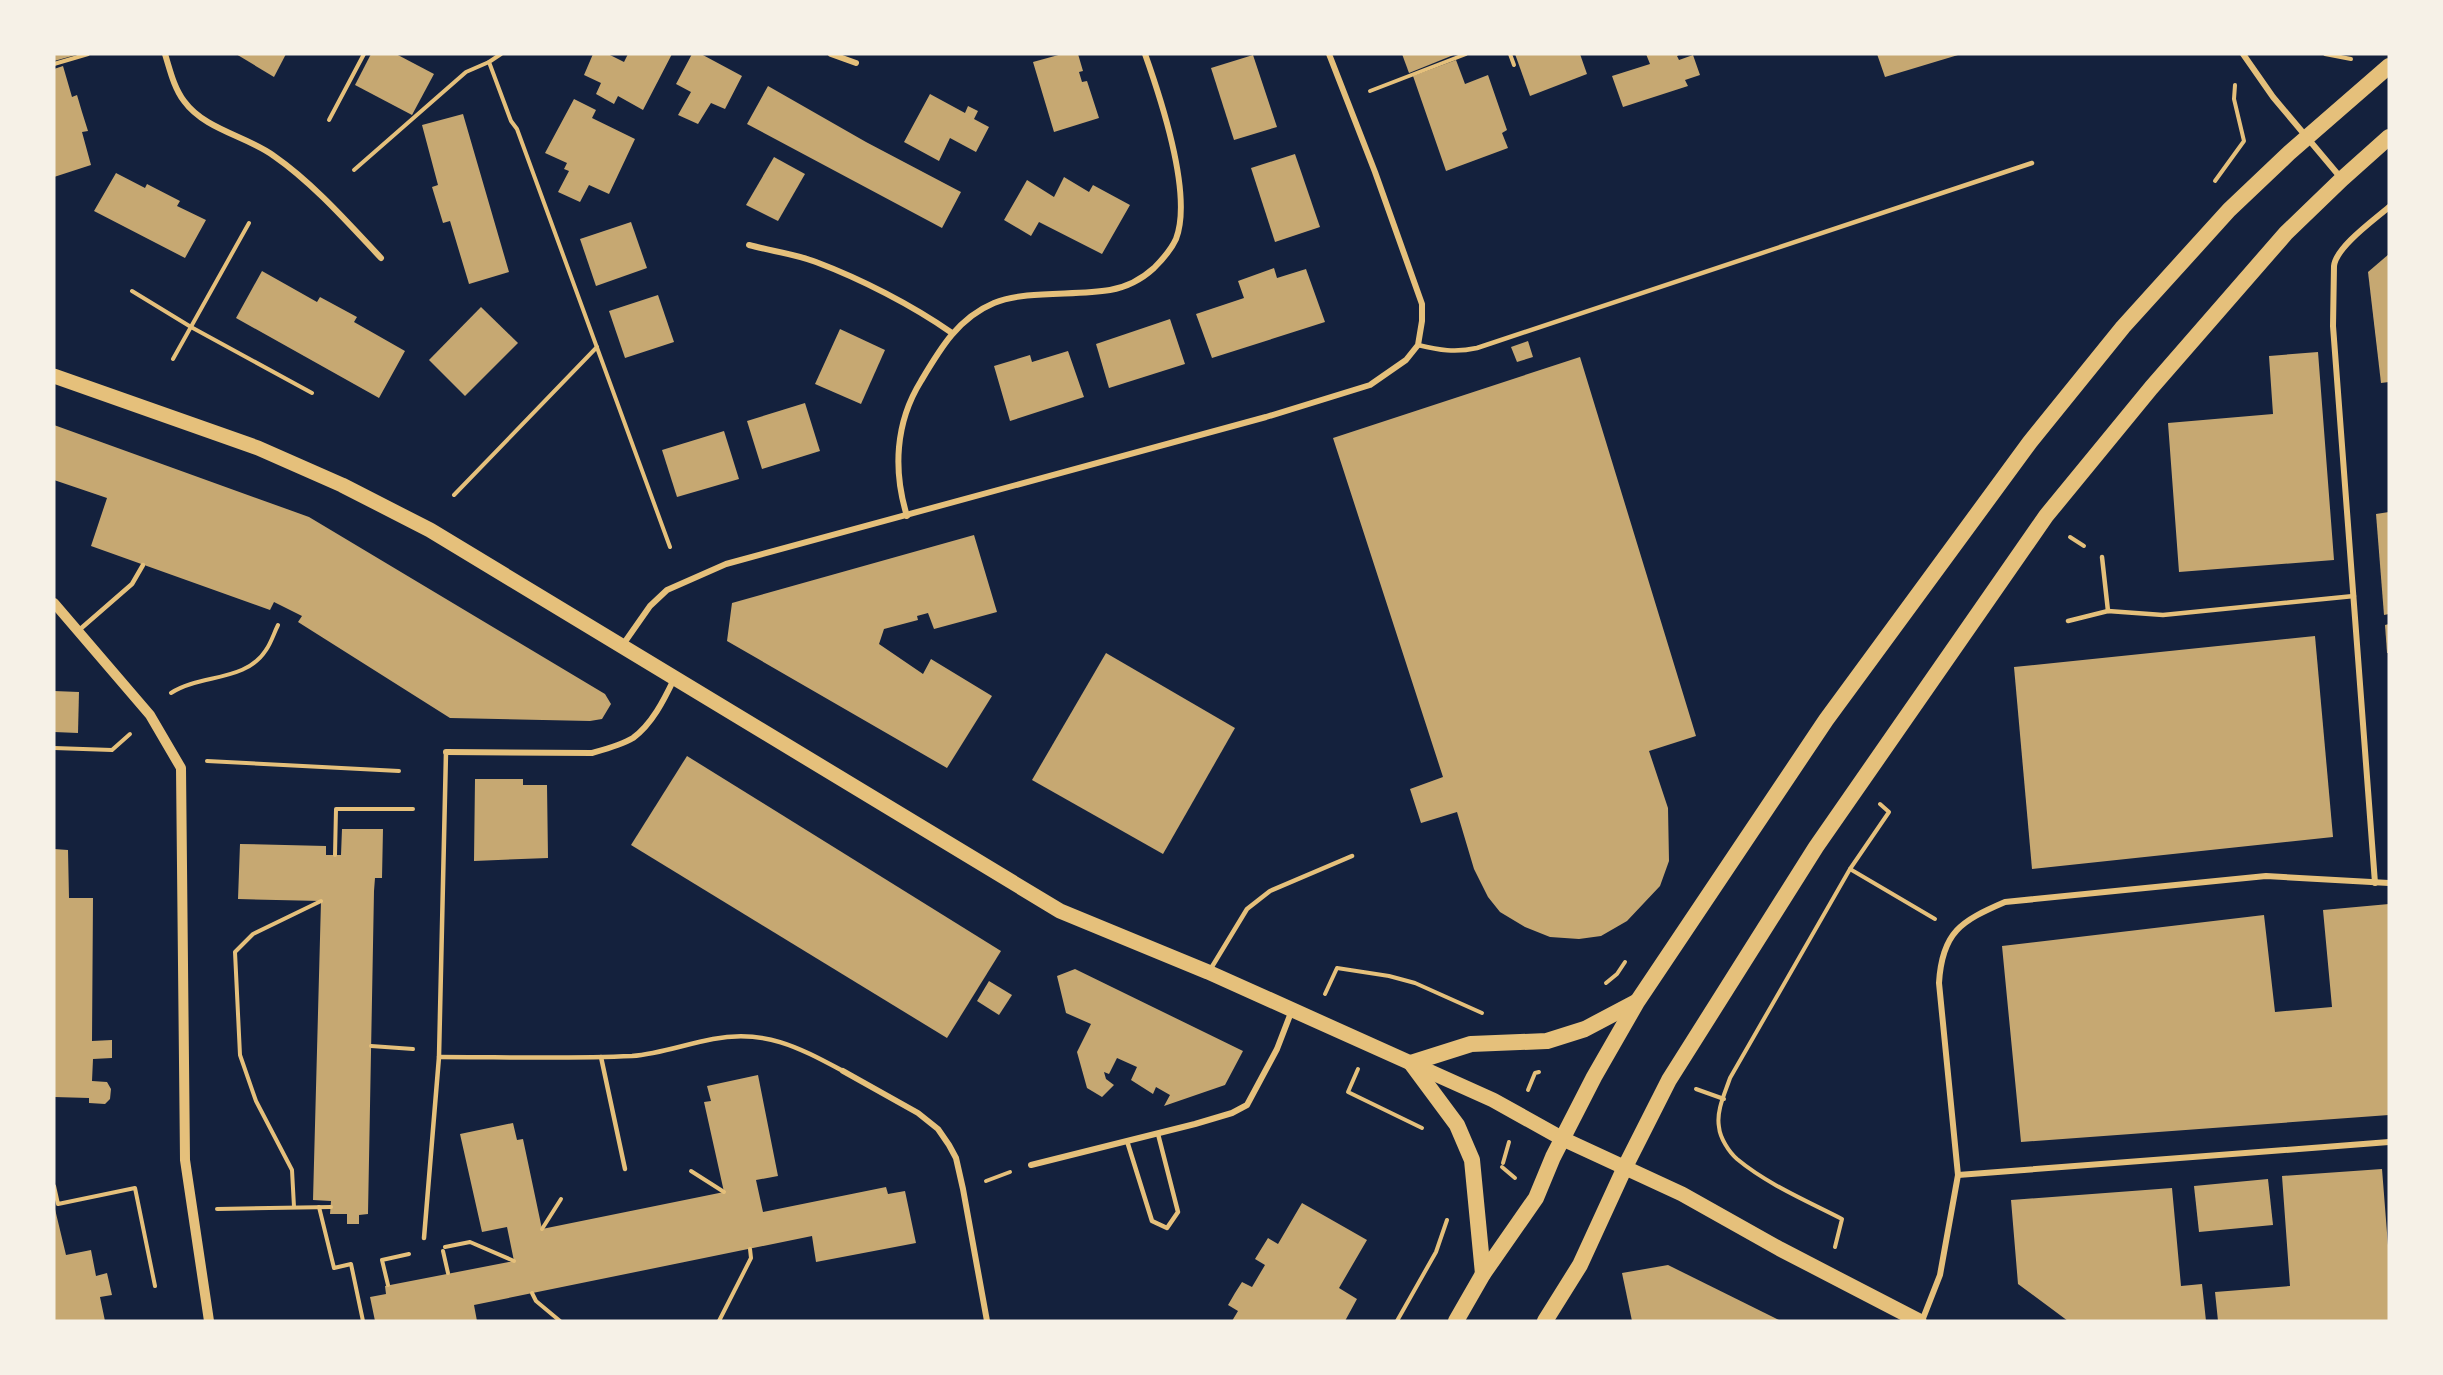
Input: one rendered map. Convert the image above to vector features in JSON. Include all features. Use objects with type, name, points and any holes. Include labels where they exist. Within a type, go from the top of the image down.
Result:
[{"type":"highway","points":[[1456,1321],[1483,1274],[1536,1198],[1594,1077],[1637,1002],[1826,720],[2030,442],[2123,327],[2246,193],[2389,66]]},
{"type":"highway","points":[[1545,1321],[1580,1265],[1624,1167],[1669,1080],[1816,848],[2046,516],[2151,388],[2286,233],[2389,137]]},
{"type":"highway","points":[[1483,1274],[1472,1160],[1457,1125],[1411,1064],[1471,1044],[1547,1041],[1585,1029],[1637,1002]]},
{"type":"main road","points":[[54,376],[258,448],[342,485],[430,530],[674,680],[1060,911],[1208,972],[1518,1113],[1563,1139],[1682,1194],[1780,1249],[1920,1321]]},
{"type":"street","points":[[165,54],[183,100],[191,109],[203,119],[274,156],[328,202],[381,258]]},
{"type":"street","points":[[831,54],[856,63]]},
{"type":"street","points":[[907,516],[900,492],[897,449],[906,415],[918,386],[952,333],[974,314],[1005,299],[1096,292],[1136,282],[1168,253],[1180,226],[1182,192],[1145,54]]},
{"type":"street","points":[[621,647],[650,606],[667,590],[726,564],[1266,417],[1370,385],[1407,360],[1418,345],[1422,304],[1414,276],[1329,54]]},
{"type":"street","points":[[2243,54],[2273,97],[2342,179]]},
{"type":"street","points":[[2375,884],[2333,326],[2334,266],[2335,258],[2346,246],[2389,207]]},
{"type":"street","points":[[749,245],[813,261],[843,272],[952,333]]},
{"type":"street","points":[[54,603],[150,715],[181,768],[184,1160],[208,1321]]},
{"type":"street","points":[[446,752],[592,753],[616,746],[634,737],[659,709],[674,680]]},
{"type":"street","points":[[1920,1321],[1940,1275],[1958,1175],[1939,983],[1940,962],[1944,949],[1955,931],[1971,917],[2005,902],[2266,876],[2389,883]]},
{"type":"street","points":[[1030,1165],[1158,1134],[1232,1113],[1247,1105],[1277,1048],[1292,1010]]},
{"type":"street","points":[[843,1071],[918,1113],[938,1129],[950,1145],[956,1158],[963,1189],[987,1321]]},
{"type":"street","points":[[1958,1175],[2389,1142]]},
{"type":"lane","points":[[1418,345],[1458,352],[1488,345],[2032,163]]},
{"type":"lane","points":[[2102,557],[2108,611]]},
{"type":"lane","points":[[78,631],[132,585],[143,565]]},
{"type":"lane","points":[[2068,621],[2108,611],[2163,615],[2354,596]]},
{"type":"lane","points":[[424,1238],[439,1057],[446,752]]},
{"type":"lane","points":[[1208,972],[1247,909],[1270,891],[1352,856]]},
{"type":"lane","points":[[439,1057],[601,1058],[639,1055],[714,1039],[749,1036],[779,1040],[843,1071]]},
{"type":"lane","points":[[601,1058],[625,1169]]},
{"type":"lane","points":[[1127,1141],[1152,1221],[1167,1228],[1178,1212],[1158,1134]]},
{"type":"path","points":[[54,64],[88,54]]},
{"type":"path","points":[[329,120],[364,54]]},
{"type":"path","points":[[354,170],[466,72],[501,54]]},
{"type":"path","points":[[1370,91],[1466,54]]},
{"type":"path","points":[[1510,54],[1514,64]]},
{"type":"path","points":[[2325,54],[2353,59]]},
{"type":"path","points":[[489,62],[511,122],[517,129],[670,547]]},
{"type":"path","points":[[2214,181],[2244,141],[2235,99],[2235,83]]},
{"type":"path","points":[[173,359],[249,223]]},
{"type":"path","points":[[132,291],[191,327],[312,393]]},
{"type":"path","points":[[454,495],[597,347]]},
{"type":"path","points":[[171,693],[184,684],[231,675],[249,667],[266,652],[278,625]]},
{"type":"path","points":[[54,748],[112,750],[130,734]]},
{"type":"path","points":[[207,761],[399,771]]},
{"type":"path","points":[[335,855],[336,809],[413,809]]},
{"type":"path","points":[[1842,1219],[1775,1184],[1735,1158],[1719,1128],[1719,1112],[1730,1078],[1850,869],[1888,812]]},
{"type":"path","points":[[1850,869],[1936,920]]},
{"type":"path","points":[[294,1207],[292,1170],[256,1101],[240,1055],[235,952],[253,934],[321,901]]},
{"type":"path","points":[[1602,985],[1617,974],[1629,957]]},
{"type":"path","points":[[1337,968],[1389,976],[1414,983],[1470,1010],[1493,1016]]},
{"type":"path","points":[[371,1046],[413,1049]]},
{"type":"path","points":[[1348,1092],[1424,1129],[1429,1135]]},
{"type":"path","points":[[980,1183],[1030,1165]]},
{"type":"path","points":[[691,1172],[724,1192]]},
{"type":"path","points":[[54,1186],[58,1204],[135,1188],[155,1286]]},
{"type":"path","points":[[542,1229],[561,1199]]},
{"type":"path","points":[[319,1207],[334,1268],[351,1264],[363,1321]]},
{"type":"path","points":[[216,1209],[330,1207]]},
{"type":"path","points":[[1397,1321],[1437,1252],[1449,1214]]},
{"type":"path","points":[[443,1247],[448,1273]]},
{"type":"path","points":[[719,1321],[751,1258],[750,1249]]},
{"type":"path","points":[[532,1293],[536,1300],[560,1321]]},
{"type":"building","points":[[54,54],[76,54],[76,55],[54,61]]},
{"type":"building","points":[[236,54],[286,54],[274,77]]},
{"type":"building","points":[[371,54],[396,54],[434,74],[412,115],[355,85]]},
{"type":"building","points":[[593,54],[608,54],[624,62],[628,54],[672,54],[643,110],[618,96],[614,104],[596,94],[601,83],[584,75]]},
{"type":"building","points":[[692,54],[701,54],[742,76],[725,109],[711,103],[698,124],[678,115],[691,92],[676,84]]},
{"type":"building","points":[[1062,54],[1078,54],[1083,71],[1079,72],[1082,82],[1087,81],[1099,118],[1054,132],[1033,62]]},
{"type":"building","points":[[1402,54],[1456,54],[1409,73]]},
{"type":"building","points":[[1515,54],[1580,54],[1587,74],[1530,96]]},
{"type":"building","points":[[1646,54],[1681,54],[1677,56],[1679,60],[1693,55],[1700,75],[1685,80],[1688,86],[1623,107],[1612,76],[1650,64]]},
{"type":"building","points":[[1877,54],[1958,54],[1958,55],[1885,77]]},
{"type":"building","points":[[1253,55],[1277,127],[1234,140],[1211,68]]},
{"type":"building","points":[[1456,60],[1465,84],[1488,75],[1507,130],[1502,133],[1508,148],[1446,171],[1413,76]]},
{"type":"building","points":[[63,66],[72,97],[77,95],[88,131],[82,132],[91,165],[54,177],[54,69]]},
{"type":"building","points":[[768,86],[866,142],[961,192],[942,228],[747,124]]},
{"type":"building","points":[[930,94],[965,113],[968,106],[978,111],[974,119],[989,127],[976,152],[950,138],[939,161],[904,142]]},
{"type":"building","points":[[574,99],[596,110],[592,118],[635,139],[609,194],[589,185],[580,202],[558,192],[569,171],[564,169],[567,163],[545,153]]},
{"type":"building","points":[[463,114],[509,272],[469,284],[450,221],[443,223],[432,187],[438,185],[422,125]]},
{"type":"building","points":[[1295,154],[1320,227],[1275,242],[1251,168]]},
{"type":"building","points":[[774,157],[805,174],[778,221],[746,205]]},
{"type":"building","points":[[116,173],[145,188],[147,184],[180,201],[177,206],[206,220],[185,258],[94,211]]},
{"type":"building","points":[[1064,177],[1089,192],[1093,185],[1130,205],[1102,254],[1039,222],[1031,236],[1004,220],[1027,180],[1054,197]]},
{"type":"building","points":[[631,222],[647,268],[596,286],[580,239]]},
{"type":"building","points":[[2389,254],[2389,382],[2381,383],[2368,272]]},
{"type":"building","points":[[1274,268],[1277,278],[1306,269],[1325,322],[1212,358],[1196,314],[1244,298],[1238,281]]},
{"type":"building","points":[[262,271],[317,302],[320,297],[357,317],[354,322],[405,351],[379,398],[236,318]]},
{"type":"building","points":[[658,295],[674,342],[625,358],[609,311]]},
{"type":"building","points":[[481,307],[518,343],[465,396],[429,360]]},
{"type":"building","points":[[1170,319],[1185,364],[1109,388],[1096,344]]},
{"type":"building","points":[[840,329],[885,350],[861,404],[815,384]]},
{"type":"building","points":[[1528,341],[1533,357],[1517,362],[1511,347]]},
{"type":"building","points":[[1068,351],[1084,397],[1010,421],[994,366],[1030,355],[1032,362]]},
{"type":"building","points":[[2318,352],[2334,560],[2179,572],[2168,423],[2273,414],[2269,356]]},
{"type":"building","points":[[1580,357],[1696,736],[1649,751],[1668,808],[1669,861],[1660,886],[1627,921],[1601,936],[1579,939],[1550,937],[1525,927],[1500,912],[1488,897],[1474,869],[1457,812],[1421,823],[1410,789],[1443,777],[1333,438]]},
{"type":"building","points":[[805,403],[820,451],[762,469],[747,421]]},
{"type":"building","points":[[54,425],[309,517],[605,694],[611,704],[602,719],[590,721],[450,718],[298,622],[302,616],[274,602],[270,610],[91,546],[107,498],[54,480]]},
{"type":"building","points":[[724,431],[739,479],[677,497],[662,450]]},
{"type":"building","points":[[2389,512],[2389,614],[2384,615],[2376,514]]},
{"type":"building","points":[[974,535],[997,612],[934,629],[928,613],[917,616],[918,620],[884,629],[879,644],[923,674],[931,659],[992,696],[947,768],[727,641],[732,603]]},
{"type":"building","points":[[2389,624],[2389,653],[2387,653],[2385,625]]},
{"type":"building","points":[[2315,636],[2333,837],[2032,869],[2014,667]]},
{"type":"building","points":[[1106,653],[1235,728],[1163,854],[1032,780]]},
{"type":"building","points":[[54,691],[79,692],[78,733],[54,732]]},
{"type":"building","points":[[687,756],[1001,951],[947,1038],[631,845]]},
{"type":"building","points":[[475,779],[523,779],[523,785],[547,785],[548,858],[474,861]]},
{"type":"building","points":[[342,829],[383,829],[382,878],[375,878],[374,891],[368,1214],[359,1215],[359,1224],[347,1224],[347,1214],[330,1214],[331,1201],[313,1200],[321,901],[238,899],[240,844],[326,846],[326,855],[341,855]]},
{"type":"building","points":[[54,849],[68,850],[69,898],[93,898],[92,1041],[112,1040],[112,1058],[93,1059],[92,1081],[107,1082],[111,1089],[110,1099],[105,1104],[89,1103],[89,1098],[54,1097]]},
{"type":"building","points":[[2389,904],[2389,1115],[2021,1142],[2002,946],[2264,915],[2275,1012],[2332,1007],[2323,910]]},
{"type":"building","points":[[1075,969],[1243,1051],[1225,1085],[1164,1106],[1170,1095],[1156,1087],[1153,1094],[1131,1080],[1137,1067],[1117,1058],[1109,1074],[1104,1072],[1106,1079],[1114,1085],[1102,1097],[1087,1088],[1077,1052],[1091,1024],[1066,1013],[1057,976]]},
{"type":"building","points":[[989,981],[1012,995],[999,1015],[977,1001]]},
{"type":"building","points":[[758,1075],[778,1176],[756,1180],[763,1212],[886,1187],[888,1194],[905,1191],[916,1243],[816,1262],[812,1236],[474,1305],[477,1321],[375,1321],[370,1297],[386,1294],[385,1286],[514,1261],[507,1227],[482,1232],[460,1134],[513,1123],[517,1140],[523,1139],[542,1229],[724,1192],[704,1102],[711,1101],[707,1086]]},
{"type":"building","points":[[2382,1169],[2389,1258],[2389,1321],[2218,1321],[2215,1292],[2290,1286],[2282,1176]]},
{"type":"building","points":[[2268,1179],[2273,1225],[2199,1232],[2194,1186]]},
{"type":"building","points":[[2172,1188],[2181,1286],[2202,1284],[2206,1321],[2068,1321],[2018,1284],[2011,1200]]},
{"type":"building","points":[[1302,1203],[1367,1240],[1339,1288],[1357,1299],[1345,1321],[1232,1321],[1238,1311],[1228,1305],[1235,1293],[1242,1282],[1252,1287],[1265,1265],[1255,1259],[1268,1238],[1278,1244]]},
{"type":"building","points":[[54,1205],[66,1255],[91,1250],[96,1276],[107,1273],[112,1295],[100,1297],[105,1321],[54,1321]]},
{"type":"building","points":[[1668,1265],[1781,1321],[1632,1321],[1622,1273]]}]
